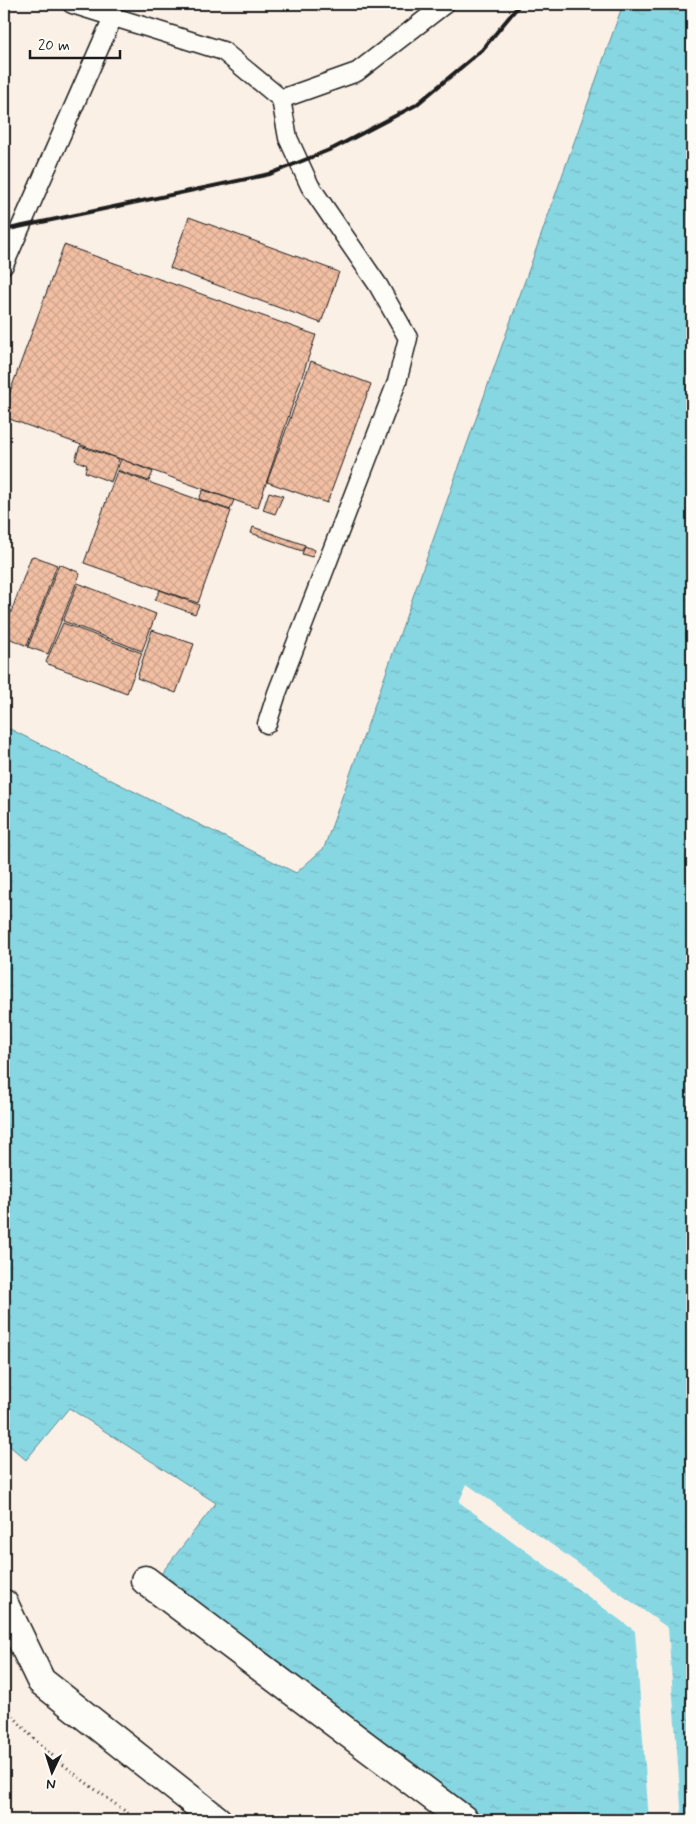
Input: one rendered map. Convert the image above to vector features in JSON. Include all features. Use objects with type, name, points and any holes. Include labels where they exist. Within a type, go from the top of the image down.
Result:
[{"type":"street","points":[[145,1580],[464,1820]]},
{"type":"street","points":[[4,1604],[41,1681],[217,1820]]},
{"type":"lane","points":[[72,4],[223,52],[281,100],[288,138],[310,186],[378,285],[408,338],[397,382],[280,684],[267,724]]},
{"type":"lane","points":[[281,100],[357,72],[445,4]]},
{"type":"lane","points":[[4,265],[113,17]]},
{"type":"path","points":[[4,1704],[14,1718],[48,1753],[137,1820]]},
{"type":"water","points":[[623,4],[692,4],[692,1820],[488,1820],[160,1575],[216,1503],[69,1408],[26,1460],[4,1441],[4,726],[296,873],[324,848]]},
{"type":"pier","points":[[467,1484],[668,1628],[682,1820],[649,1820],[635,1631],[459,1502]]},
{"type":"building","points":[[189,217],[339,272],[321,323],[170,268]]},
{"type":"building","points":[[64,245],[316,335],[258,507],[256,508],[4,417],[4,408]]},
{"type":"building","points":[[311,361],[371,384],[327,503],[267,482]]},
{"type":"building","points":[[80,446],[119,459],[111,482],[85,472],[87,465],[75,460]]},
{"type":"building","points":[[121,459],[153,472],[149,481],[117,470]]},
{"type":"building","points":[[117,471],[231,511],[198,603],[84,563]]},
{"type":"building","points":[[203,490],[234,500],[230,510],[199,499]]},
{"type":"building","points":[[269,492],[283,496],[275,514],[263,510]]},
{"type":"building","points":[[253,527],[305,545],[302,551],[251,533]]},
{"type":"building","points":[[305,546],[315,550],[312,557],[302,554]]},
{"type":"building","points":[[34,556],[57,565],[27,646],[4,636],[4,632],[31,557]]},
{"type":"building","points":[[59,564],[80,574],[48,654],[28,647]]},
{"type":"building","points":[[78,583],[156,614],[142,651],[63,621]]},
{"type":"building","points":[[160,590],[199,605],[195,614],[155,600]]},
{"type":"building","points":[[63,623],[142,653],[127,693],[46,662]]},
{"type":"building","points":[[152,630],[194,644],[176,693],[137,678]]},
{"type":"railway","points":[[4,230],[270,174],[334,148],[416,105],[482,50],[520,4]]}]
